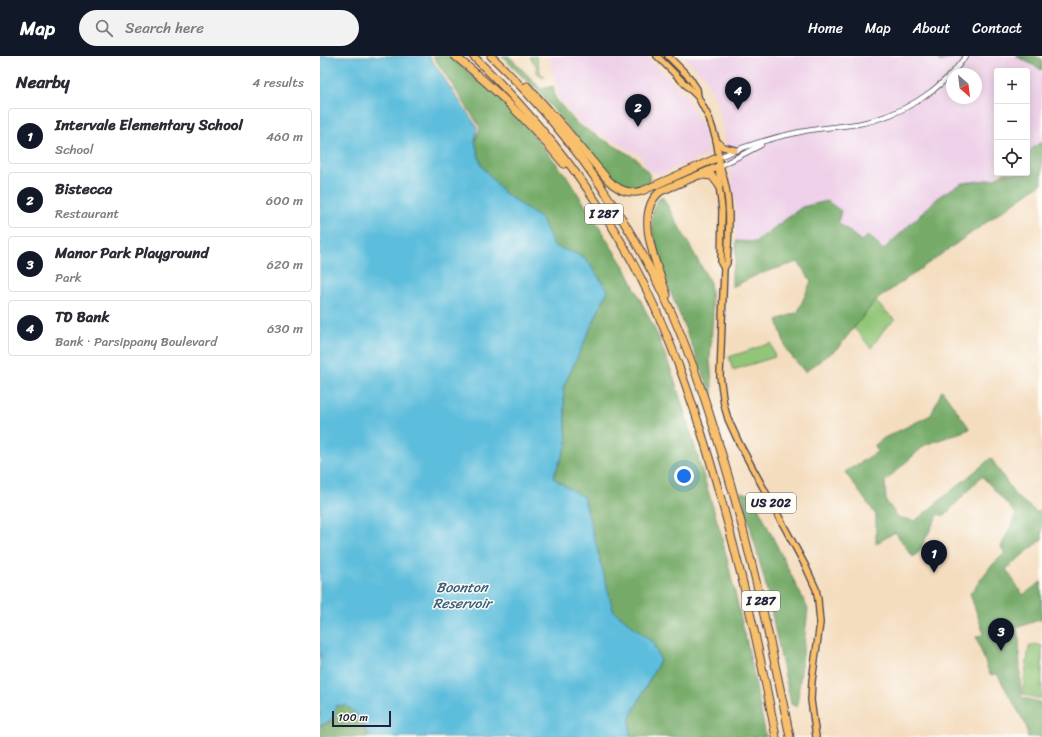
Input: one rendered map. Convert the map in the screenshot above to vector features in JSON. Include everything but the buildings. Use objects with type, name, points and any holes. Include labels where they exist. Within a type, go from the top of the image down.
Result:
[{"type":"highway","points":[[455,56],[499,93],[545,141],[572,174],[625,249]]},
{"type":"highway","name":"I 287","points":[[473,56],[513,96],[555,145],[587,188],[625,249],[645,286],[667,334],[701,429],[725,512],[751,616],[776,737]]},
{"type":"highway","name":"I 287","points":[[491,56],[522,87],[553,123],[608,196],[633,238],[669,308],[683,341],[715,432],[743,529],[769,634],[790,737]]},
{"type":"highway","points":[[497,56],[534,93],[608,180],[618,188],[631,192],[642,191],[719,157]]},
{"type":"highway","points":[[683,341],[653,254],[648,232],[648,216],[651,203],[658,193],[720,166]]},
{"type":"highway","points":[[698,175],[706,174],[712,176],[719,185]]},
{"type":"main road","name":"US 202","points":[[657,56],[698,97],[709,118],[716,139],[720,166],[719,185],[722,210],[721,263],[724,268]]},
{"type":"main road","name":"US 202","points":[[668,56],[690,77],[697,89],[698,97]]},
{"type":"main road","points":[[716,139],[723,147],[735,150]]},
{"type":"main road","name":"US 202","points":[[720,166],[726,185],[729,212],[727,264],[724,268],[720,376],[724,405],[728,419],[739,444],[805,565],[816,589],[820,623],[812,695],[812,713],[816,737]]},
{"type":"street","points":[[719,157],[735,150],[799,132],[868,122],[897,112],[919,100],[938,86],[950,75],[966,56]]},
{"type":"street","points":[[720,166],[768,141]]},
{"type":"shaded area","points":[[549,56],[647,56],[686,96],[703,126],[708,155],[661,174],[649,171],[640,155],[579,123],[558,97]]},
{"type":"shaded area","points":[[683,56],[936,56],[940,62],[957,56],[1016,56],[1042,70],[1042,141],[1030,151],[1030,68],[994,68],[994,176],[1000,176],[996,179],[962,183],[941,195],[883,250],[869,235],[861,241],[838,222],[841,211],[802,207],[755,242],[736,241],[736,204],[720,111],[705,77]]},
{"type":"green space","points":[[433,56],[450,56],[500,98],[529,129],[568,178],[626,270],[658,336],[675,381],[721,534],[750,656],[766,737],[630,737],[630,717],[660,660],[653,643],[613,610],[584,498],[553,478],[567,444],[563,388],[608,290],[584,257],[554,246],[542,220],[502,191],[481,165],[475,142],[480,127]]},
{"type":"green space","points":[[502,56],[509,56],[541,89],[553,86],[555,98],[577,124],[637,159],[649,174],[650,184],[634,189],[620,185],[610,178],[549,104]]},
{"type":"green space","points":[[536,56],[541,75],[544,75],[544,77],[541,77],[535,70],[537,67],[530,57]]},
{"type":"green space","points":[[936,56],[957,56],[940,62]]},
{"type":"green space","points":[[1016,56],[1035,56],[1042,59],[1042,70]]},
{"type":"green space","points":[[1042,141],[1042,183],[875,301],[838,348],[805,372],[787,351],[777,320],[798,312],[811,281],[798,262],[759,274],[732,287],[732,271],[736,261],[736,241],[755,242],[802,207],[827,201],[841,211],[838,222],[861,241],[869,235],[883,250],[941,195],[962,183],[995,179],[999,176],[1030,176],[1030,151]]},
{"type":"green space","points":[[662,196],[710,282],[713,314],[710,359],[713,398],[661,268],[657,253],[653,235],[652,217],[656,202]]},
{"type":"green space","points":[[875,301],[895,320],[886,327],[871,348],[854,328]]},
{"type":"green space","points":[[771,343],[775,357],[733,370],[729,357]]},
{"type":"green space","points":[[942,390],[970,429],[925,445],[885,481],[886,501],[898,517],[915,521],[991,458],[1015,495],[1036,512],[1042,511],[1042,539],[1006,569],[1023,595],[1041,582],[1042,619],[1016,628],[1019,639],[1021,697],[1042,703],[1042,737],[1028,737],[1026,725],[997,674],[990,675],[976,637],[984,634],[970,594],[990,567],[1005,553],[1001,547],[1016,514],[982,476],[944,516],[938,514],[919,552],[913,557],[895,532],[876,544],[876,515],[845,472],[877,452],[875,445],[884,438],[931,415]]},
{"type":"green space","points":[[741,492],[752,495],[808,609],[797,707],[791,704],[765,582]]},
{"type":"green space","points":[[1035,644],[1042,646],[1042,698],[1022,694],[1029,647]]},
{"type":"green space","points":[[347,705],[360,720],[369,737],[320,737],[320,726],[328,723],[336,706]]},
{"type":"water","name":"Boonton Reservoir","points":[[320,56],[429,56],[477,127],[475,142],[481,165],[502,191],[542,220],[554,246],[584,257],[608,290],[563,388],[567,444],[553,478],[584,498],[613,610],[653,643],[660,660],[630,717],[630,737],[369,737],[360,720],[346,705],[336,706],[333,719],[320,726]]},
{"type":"place","name":"TD Bank","points":[[738,110]]},
{"type":"place","name":"Bistecca","points":[[638,127]]},
{"type":"place","name":"Intervale Elementary School","points":[[934,573]]},
{"type":"place","name":"Manor Park Playground","points":[[1001,651]]}]
